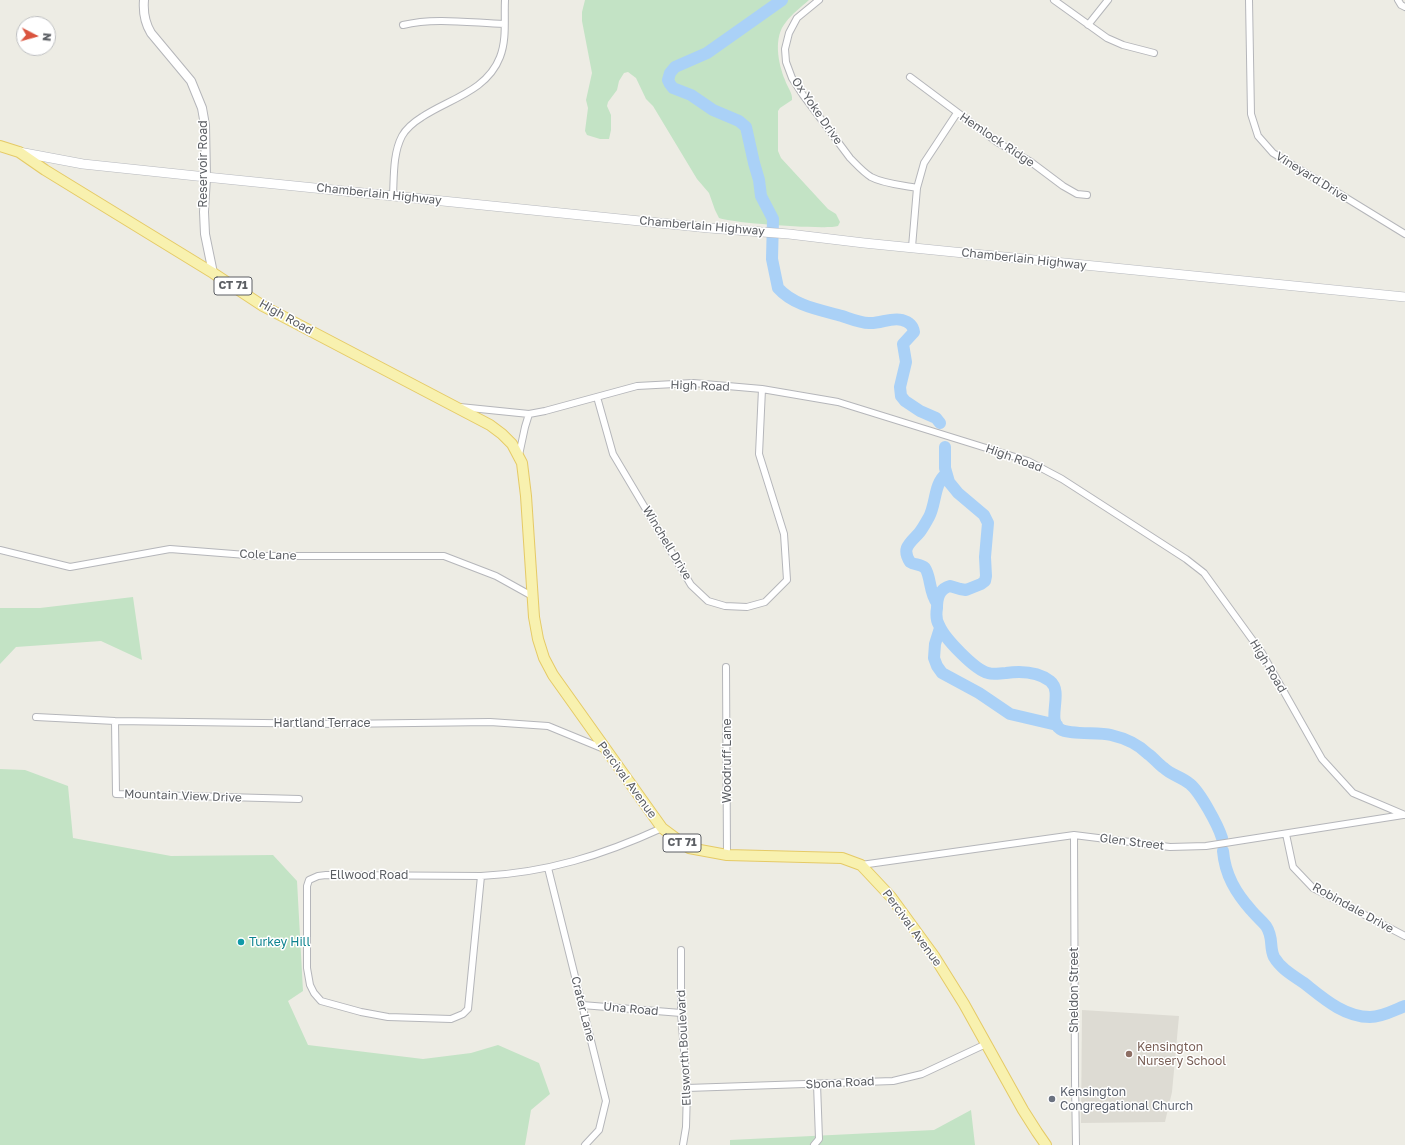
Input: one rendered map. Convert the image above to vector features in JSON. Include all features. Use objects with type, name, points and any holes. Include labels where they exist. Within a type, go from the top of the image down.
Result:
[{"type":"main road","name":"Chamberlain Highway","points":[[0,146],[19,152],[83,164],[1405,297]]},
{"type":"main road","name":"High Road","points":[[19,152],[50,173],[213,273],[263,306],[455,406]]},
{"type":"main road","name":"Percival Avenue","points":[[455,406],[490,425],[502,434],[519,454],[522,463],[526,496],[532,596],[538,639],[544,658],[553,676],[662,828],[689,848],[727,855],[842,858],[861,865],[891,897],[934,956],[964,1004],[1027,1116],[1046,1145]]},
{"type":"street","name":"Reservoir Road","points":[[144,0],[146,25],[151,34],[191,81],[202,108],[205,125],[205,234],[213,273]]},
{"type":"street","points":[[393,195],[396,152],[406,129],[426,114],[480,84],[488,76],[500,58],[503,47],[505,0]]},
{"type":"street","name":"Ox Yoke Drive","points":[[819,0],[797,18],[789,33],[785,49],[786,62],[792,78],[850,158],[862,170],[872,177],[917,188]]},
{"type":"street","points":[[1054,0],[1088,25],[1112,40],[1154,53]]},
{"type":"street","points":[[1088,25],[1108,0]]},
{"type":"street","name":"Vineyard Drive","points":[[1249,0],[1251,114],[1258,136],[1273,153],[1405,234]]},
{"type":"street","points":[[1398,0],[1405,8]]},
{"type":"street","points":[[403,25],[429,21],[504,24]]},
{"type":"street","name":"Hemlock Ridge","points":[[910,77],[997,142],[1031,162],[1063,186],[1077,194],[1087,194]]},
{"type":"street","points":[[912,247],[917,188],[924,163],[957,113]]},
{"type":"street","name":"High Road","points":[[455,406],[529,414],[637,386],[693,383],[762,389],[838,402],[1028,461],[1062,478],[1186,559],[1204,573],[1262,653],[1322,759],[1353,794],[1404,815]]},
{"type":"street","name":"Winchell Drive","points":[[597,396],[614,454],[691,585],[708,601],[725,606],[747,607],[765,602],[787,580],[784,534],[759,454],[762,389]]},
{"type":"street","points":[[519,454],[529,414]]},
{"type":"street","name":"Cole Lane","points":[[0,550],[70,567],[170,549],[259,556],[444,556],[496,576],[532,596]]},
{"type":"street","name":"Woodruff Lane","points":[[726,667],[727,855]]},
{"type":"street","name":"Hartland Terrace","points":[[36,717],[115,722],[336,724],[490,722],[548,726],[604,749]]},
{"type":"street","name":"Mountain View Drive","points":[[115,722],[116,794],[298,799]]},
{"type":"street","name":"Glen Street","points":[[861,865],[1074,834],[1170,847],[1195,847],[1233,843],[1404,815]]},
{"type":"street","name":"Ellwood Road","points":[[481,876],[470,1001],[468,1009],[463,1014],[451,1019],[388,1017],[361,1012],[321,1001],[314,993],[310,985],[307,968],[307,886],[309,880],[318,876],[326,875],[481,876],[523,873],[582,859],[643,837],[662,828]]},
{"type":"street","name":"Sheldon Street","points":[[1074,834],[1074,1066],[1076,1145]]},
{"type":"street","name":"Robindale Drive","points":[[1286,834],[1293,867],[1314,888],[1405,936]]},
{"type":"street","name":"Crater Lane","points":[[548,868],[606,1101],[600,1130],[585,1145]]},
{"type":"street","name":"Ellsworth Boulevard","points":[[681,950],[681,1014],[688,1088],[686,1127],[683,1145]]},
{"type":"street","name":"Una Road","points":[[582,1005],[681,1014]]},
{"type":"street","name":"Sbona Road","points":[[688,1088],[892,1080],[922,1074],[986,1044]]},
{"type":"street","points":[[814,1145],[819,1138],[817,1084]]},
{"type":"shaded area","name":"Kensington Nursery School","points":[[1082,1010],[1179,1016],[1172,1092],[1165,1122],[1081,1123]]},
{"type":"green space","points":[[585,0],[809,0],[788,19],[779,35],[778,50],[780,66],[791,92],[792,100],[778,111],[778,151],[781,158],[828,209],[836,214],[840,222],[838,226],[816,227],[779,225],[741,222],[719,218],[709,193],[697,179],[653,106],[646,99],[636,78],[628,72],[624,73],[619,81],[617,90],[608,102],[607,106],[611,115],[611,130],[609,139],[600,139],[587,135],[585,131],[588,108],[586,100],[592,73],[582,21],[582,12]]},
{"type":"green space","points":[[133,597],[142,660],[101,641],[16,647],[0,664],[0,608],[40,608]]},
{"type":"green space","points":[[0,769],[25,770],[68,786],[73,838],[171,856],[273,855],[297,881],[303,991],[288,1001],[308,1045],[423,1059],[471,1053],[498,1045],[539,1063],[550,1094],[531,1110],[525,1145],[0,1145]]},
{"type":"green space","points":[[971,1110],[975,1145],[730,1145],[730,1140],[934,1130]]},
{"type":"waterway","points":[[782,0],[707,53],[675,67],[670,73],[668,80],[673,88],[691,95],[713,110],[739,121],[746,127],[759,180],[761,196],[773,219],[772,259],[778,288],[784,294],[800,303],[859,322],[873,323],[898,319],[909,323],[913,327],[914,332],[903,344],[906,362],[900,387],[901,396],[905,401],[920,411],[936,418],[940,423]]},
{"type":"waterway","points":[[945,447],[945,468],[949,482],[958,493],[984,515],[988,523],[985,557],[985,581],[966,590],[950,586],[943,589],[939,594],[937,601],[936,615],[942,631],[960,653],[982,671],[992,674],[1018,672],[1029,673],[1035,674],[1050,681],[1056,692],[1054,719],[1056,725],[1060,729],[1077,733],[1111,735],[1140,747],[1160,765],[1194,788],[1213,817],[1222,838]]},
{"type":"waterway","points":[[937,603],[934,599],[927,571],[922,566],[910,562],[906,553],[908,546],[929,517],[937,488],[942,478],[946,474]]},
{"type":"waterway","points":[[940,628],[935,644],[934,658],[942,673],[979,693],[1010,714],[1057,725]]},
{"type":"waterway","points":[[1223,851],[1226,868],[1232,883],[1246,904],[1266,926],[1270,934],[1274,957],[1284,969],[1334,1006],[1351,1014],[1375,1017],[1384,1015],[1405,1006]]},
{"type":"place","name":"Turkey Hill","points":[[241,942]]},
{"type":"place","name":"Kensington Nursery School","points":[[1129,1054]]},
{"type":"place","name":"Kensington Congregational Church","points":[[1052,1099]]}]
